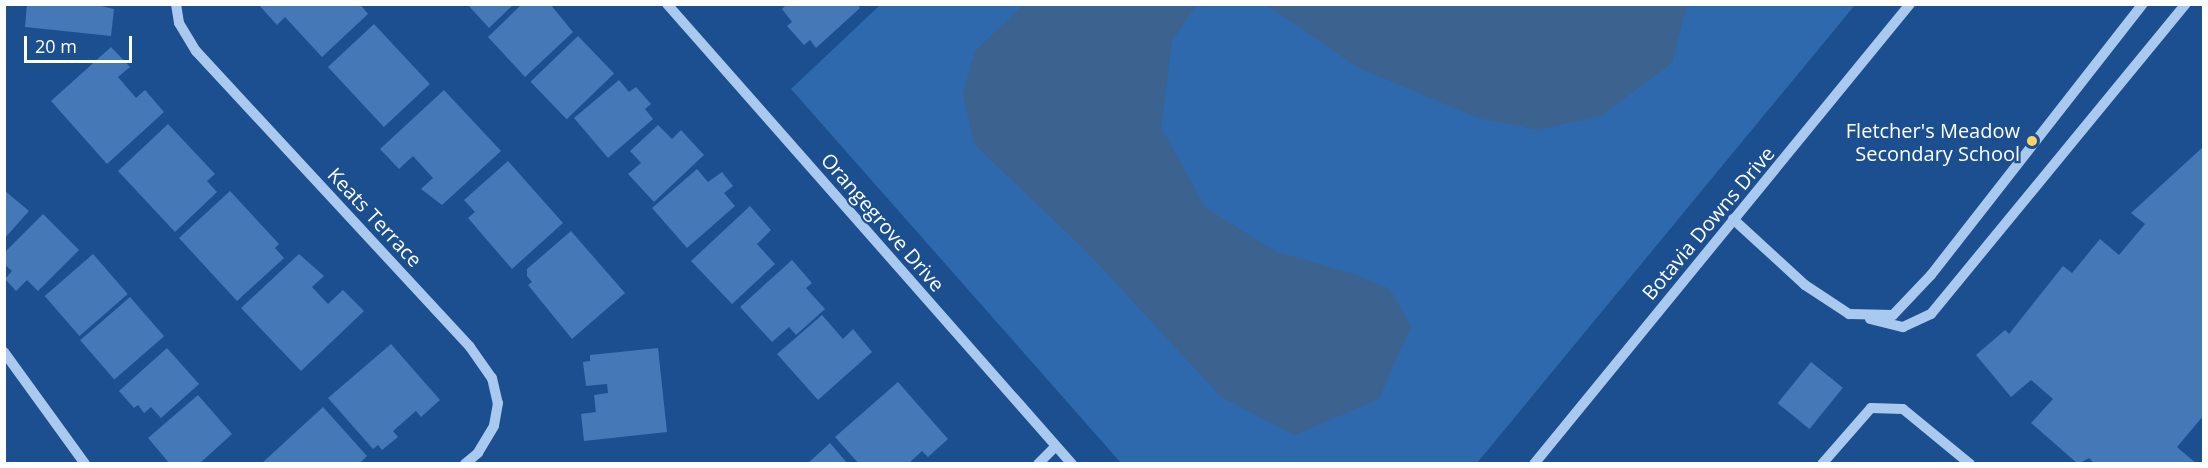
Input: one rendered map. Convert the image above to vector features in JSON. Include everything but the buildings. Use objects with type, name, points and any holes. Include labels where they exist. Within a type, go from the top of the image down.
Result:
[{"type":"street","name":"Keats Terrace","points":[[176,4],[179,23],[196,51],[470,347],[492,378],[498,403],[494,426],[478,453],[465,464]]},
{"type":"street","name":"Orangegrove Drive","points":[[667,4],[1072,464]]},
{"type":"street","name":"Botavia Downs Drive","points":[[1534,464],[1910,4]]},
{"type":"street","points":[[1849,314],[1893,315],[1931,275],[2143,4]]},
{"type":"street","points":[[1733,219],[1805,285],[1849,314],[1903,327],[1931,314],[2186,4]]},
{"type":"street","points":[[4,352],[85,464]]},
{"type":"street","points":[[1822,464],[1871,408],[1903,409],[1966,462]]},
{"type":"street","points":[[1038,464],[1056,446]]},
{"type":"shaded area","points":[[1687,4],[1672,63],[1601,116],[1538,130],[1478,118],[1357,67],[1267,5]]},
{"type":"shaded area","points":[[880,5],[1855,5],[1477,463],[1121,463],[791,89]]},
{"type":"shaded area","points":[[1023,5],[1196,5],[1172,41],[1161,127],[1206,208],[1277,252],[1354,274],[1390,289],[1411,326],[1379,399],[1295,435],[1221,397],[1086,251],[974,144],[963,94],[975,51]]},
{"type":"place","name":"Fletcher's Meadow Secondary School","points":[[2032,141]]}]
